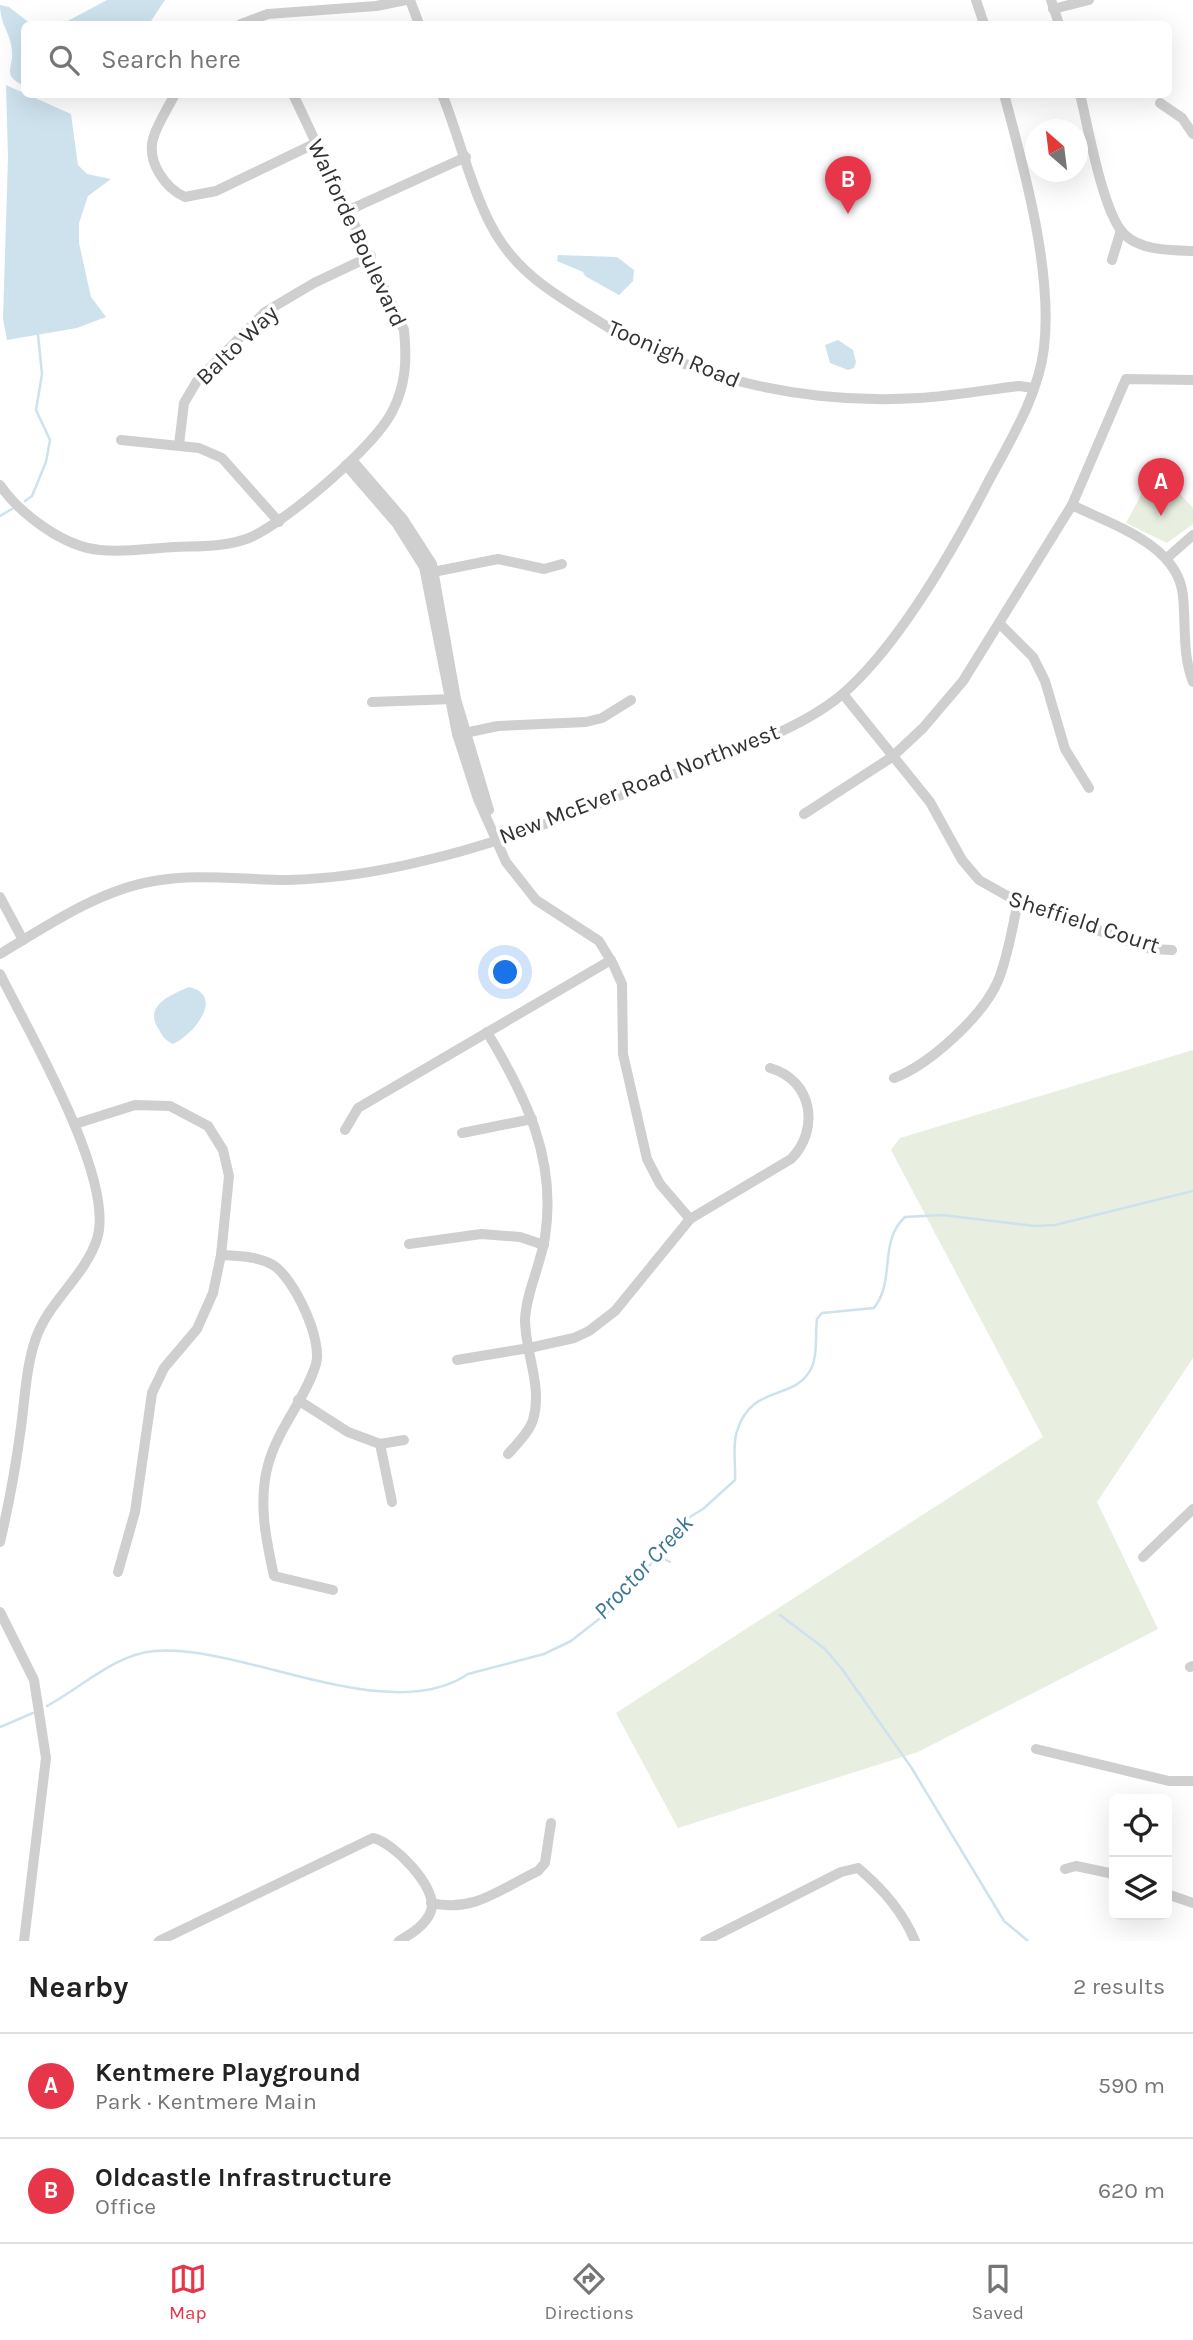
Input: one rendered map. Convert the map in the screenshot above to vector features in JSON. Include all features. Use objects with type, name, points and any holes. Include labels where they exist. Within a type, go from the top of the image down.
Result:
[{"type":"street","points":[[263,20],[300,10],[376,6],[408,0],[418,21]]},
{"type":"street","points":[[976,0],[983,21]]},
{"type":"street","points":[[1052,5],[1089,0]]},
{"type":"street","points":[[173,98],[153,137],[151,148],[165,184],[185,197],[216,191],[316,143]]},
{"type":"street","name":"Walforde Boulevard","points":[[0,485],[9,497],[48,529],[68,541],[99,551],[234,543],[279,522],[349,462],[390,416],[407,364],[404,330],[372,256],[295,98]]},
{"type":"street","name":"Toonigh Road","points":[[444,98],[487,215],[512,257],[539,284],[623,338],[732,381],[777,392],[841,398],[918,398],[1019,386],[1034,388]]},
{"type":"street","name":"New McEver Road Northwest","points":[[0,954],[92,903],[128,887],[156,880],[292,880],[336,876],[425,861],[525,833],[772,735],[843,694],[897,635],[975,507],[1034,388],[1044,350],[1043,286],[1032,209],[1004,98]]},
{"type":"street","points":[[1081,98],[1106,198],[1121,230],[1139,244],[1193,251]]},
{"type":"street","points":[[1160,103],[1182,118],[1193,134]]},
{"type":"street","points":[[349,209],[466,157]]},
{"type":"street","points":[[1112,260],[1121,230]]},
{"type":"street","name":"Balto Way","points":[[178,445],[184,403],[197,381],[265,312],[314,283],[372,256]]},
{"type":"street","points":[[804,814],[892,757],[923,729],[949,698],[1000,624],[1072,505],[1126,379],[1193,380]]},
{"type":"street","points":[[121,440],[199,448],[222,458],[279,522]]},
{"type":"street","points":[[349,462],[422,545],[430,573],[461,733],[478,799],[496,840],[518,880],[536,900],[600,941],[622,984],[623,1054],[647,1159],[660,1184],[690,1219]]},
{"type":"street","points":[[1072,505],[1168,557],[1178,574],[1183,594],[1185,648],[1193,682]]},
{"type":"street","points":[[1168,557],[1193,535]]},
{"type":"street","points":[[430,573],[498,559],[544,569],[562,564]]},
{"type":"street","points":[[1000,624],[1033,657],[1045,681],[1065,749],[1089,788]]},
{"type":"street","name":"Sheffield Court","points":[[843,694],[929,802],[962,860],[979,880],[1018,902],[1151,949],[1172,950]]},
{"type":"street","points":[[372,702],[453,699]]},
{"type":"street","points":[[461,733],[498,726],[586,722],[602,718],[631,700]]},
{"type":"street","points":[[0,897],[23,940]]},
{"type":"street","points":[[894,1078],[911,1072],[933,1057],[990,996],[998,980],[1018,902]]},
{"type":"street","points":[[345,1130],[358,1108],[611,960]]},
{"type":"street","points":[[0,974],[75,1124],[99,1204],[100,1224],[87,1258],[48,1315],[35,1340],[0,1542]]},
{"type":"street","points":[[487,1032],[520,1086],[532,1119],[544,1167],[549,1203],[544,1245],[525,1318],[537,1398],[528,1428],[508,1454]]},
{"type":"street","points":[[457,1360],[574,1338],[615,1311],[690,1219],[791,1159],[804,1146],[810,1126],[803,1089],[783,1071],[770,1068]]},
{"type":"street","points":[[75,1124],[117,1110],[153,1104],[184,1112],[208,1126],[223,1150],[229,1176],[221,1255],[207,1312],[164,1368],[152,1393],[135,1512],[118,1572]]},
{"type":"street","points":[[462,1133],[532,1119]]},
{"type":"street","points":[[409,1244],[481,1234],[520,1237],[544,1245]]},
{"type":"street","points":[[221,1255],[264,1261],[279,1269],[290,1285],[317,1342],[316,1363],[279,1432],[267,1468],[263,1535],[274,1576],[333,1590]]},
{"type":"street","points":[[298,1400],[348,1432],[380,1444],[404,1440]]},
{"type":"street","points":[[380,1444],[392,1502]]},
{"type":"street","points":[[1143,1557],[1193,1509]]},
{"type":"street","points":[[0,1612],[34,1681],[45,1734],[46,1758],[24,1941]]},
{"type":"street","points":[[1036,1749],[1169,1781],[1193,1782]]},
{"type":"street","points":[[431,1903],[452,1908],[467,1906],[538,1871],[545,1863],[551,1823]]},
{"type":"street","points":[[159,1941],[373,1838],[384,1840],[421,1878],[431,1903],[430,1911],[419,1927],[399,1941]]},
{"type":"street","points":[[1065,1869],[1076,1867],[1109,1873]]},
{"type":"street","points":[[709,1940],[841,1872],[858,1868],[877,1883],[908,1923],[915,1941]]},
{"type":"street","points":[[1172,1896],[1193,1903]]},
{"type":"shaded area","points":[[1163,475],[1193,508],[1193,524],[1167,543],[1126,523],[1148,482]]},
{"type":"shaded area","points":[[1193,1050],[1193,1358],[1097,1502],[1158,1629],[918,1752],[678,1828],[616,1713],[1043,1437],[891,1150],[900,1138]]},
{"type":"water","points":[[107,0],[165,0],[151,21],[68,21]]},
{"type":"water","points":[[0,5],[9,7],[27,21],[21,21],[21,84],[11,76],[11,46]]},
{"type":"water","points":[[6,85],[21,92],[21,98],[35,98],[71,114],[78,165],[87,174],[111,179],[88,196],[79,223],[79,243],[91,297],[106,317],[77,328],[7,340],[3,319],[8,158]]},
{"type":"water","points":[[558,255],[617,257],[634,270],[633,281],[619,295],[585,276],[583,272],[557,261]]},
{"type":"water","points":[[838,340],[853,350],[856,362],[854,368],[848,370],[830,363],[825,345]]},
{"type":"water","points":[[189,987],[200,992],[205,998],[205,1007],[197,1024],[173,1044],[161,1033],[154,1013],[161,1002]]},
{"type":"waterway","points":[[25,501],[32,496],[46,462],[50,440],[36,410],[42,374],[38,335]]},
{"type":"waterway","points":[[0,516],[12,509]]},
{"type":"waterway","name":"Proctor Creek","points":[[47,1706],[112,1665],[140,1653],[155,1651],[190,1652],[357,1689],[398,1692],[435,1688],[468,1674],[544,1654],[571,1641],[608,1612],[658,1556],[680,1523],[703,1509],[735,1480],[734,1449],[737,1431],[744,1416],[753,1405],[805,1378],[814,1362],[817,1319],[822,1313],[874,1308],[881,1297],[892,1238],[905,1217],[942,1215],[1035,1226],[1055,1225],[1193,1191]]},
{"type":"waterway","points":[[658,1556],[670,1562]]},
{"type":"waterway","points":[[780,1615],[825,1649],[842,1669],[911,1767],[1004,1921],[1028,1941]]},
{"type":"waterway","name":"Proctor Creek","points":[[0,1727],[33,1713]]},
{"type":"place","name":"Oldcastle Infrastructure","points":[[848,214]]},
{"type":"place","name":"Kentmere Playground","points":[[1161,516]]}]
